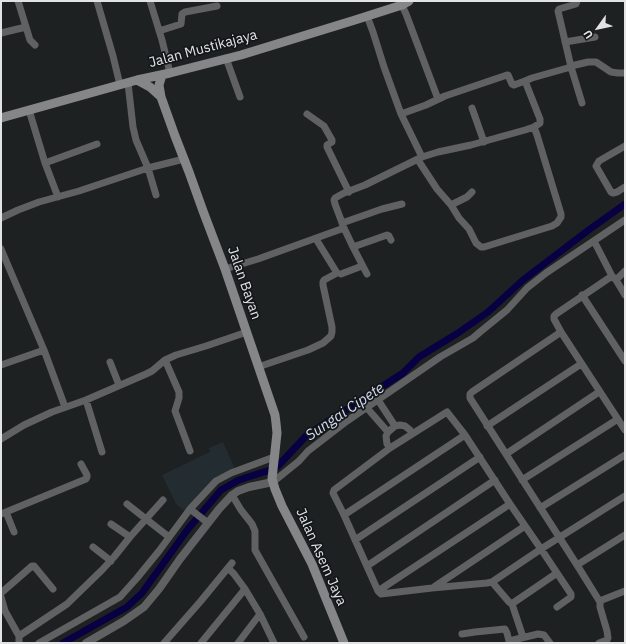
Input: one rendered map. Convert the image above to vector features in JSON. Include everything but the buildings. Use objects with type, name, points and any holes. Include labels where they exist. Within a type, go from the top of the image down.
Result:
[{"type":"main road","name":"Jalan Mustikajaya","points":[[1,118],[279,44],[367,16],[404,2]]},
{"type":"main road","name":"Jalan Bayan","points":[[166,74],[159,84],[161,97],[225,269],[275,415],[276,442],[273,478]]},
{"type":"main road","points":[[128,83],[150,87],[161,97]]},
{"type":"main road","name":"Jalan Asem Jaya","points":[[273,478],[282,506],[312,564],[344,643]]},
{"type":"street","points":[[18,1],[30,40],[35,45]]},
{"type":"street","points":[[97,1],[113,56],[128,83],[135,136],[148,168],[156,195]]},
{"type":"street","points":[[150,1],[159,31],[166,74]]},
{"type":"street","points":[[577,1],[576,4],[559,9],[558,11],[571,66],[582,103]]},
{"type":"street","points":[[404,2],[406,14],[438,99]]},
{"type":"street","points":[[159,31],[181,24],[182,14],[185,12],[217,6]]},
{"type":"street","points":[[367,16],[401,114],[420,158],[438,189],[469,229],[476,243],[481,247],[552,226],[557,223],[561,217],[538,135],[534,127]]},
{"type":"street","points":[[1,33],[26,27]]},
{"type":"street","points":[[566,42],[594,37]]},
{"type":"street","points":[[226,58],[240,97]]},
{"type":"street","points":[[401,114],[426,105],[444,96],[507,75],[514,85],[532,78],[588,62],[596,62],[611,72],[625,73]]},
{"type":"street","points":[[367,274],[343,225],[334,200],[337,196],[365,185],[420,158],[438,152],[484,142],[534,127],[540,123],[540,119],[525,81]]},
{"type":"street","points":[[472,108],[484,142]]},
{"type":"street","points":[[29,110],[45,163],[58,197]]},
{"type":"street","points":[[306,114],[324,126],[332,140],[327,147],[349,192]]},
{"type":"street","points":[[45,163],[97,144]]},
{"type":"street","points":[[625,146],[599,161],[596,166],[611,192],[618,192],[625,187]]},
{"type":"street","points":[[1,218],[38,202],[148,168],[184,159]]},
{"type":"street","points":[[451,205],[467,197],[472,192]]},
{"type":"street","points":[[225,269],[316,238],[343,225],[402,204]]},
{"type":"street","points":[[86,643],[124,621],[144,606],[159,589],[206,522],[232,495],[238,491],[273,478],[299,461],[314,446],[378,400],[440,357],[473,338],[507,310],[531,285],[546,273],[625,220]]},
{"type":"street","points":[[353,247],[387,235],[392,240]]},
{"type":"street","points":[[258,367],[308,350],[323,343],[331,336],[332,327],[323,282],[337,273],[316,238]]},
{"type":"street","points":[[594,241],[625,295]]},
{"type":"street","points":[[1,250],[44,350],[65,407]]},
{"type":"street","points":[[341,274],[362,266]]},
{"type":"street","points":[[625,271],[582,295],[554,316],[560,332],[625,430]]},
{"type":"street","points":[[582,295],[625,361]]},
{"type":"street","points":[[1,439],[24,425],[146,374],[165,360],[176,355],[247,332]]},
{"type":"street","points":[[560,332],[472,392],[470,394],[470,398],[600,602],[608,638],[600,643]]},
{"type":"street","points":[[1,365],[44,350]]},
{"type":"street","points":[[165,360],[179,392],[179,398],[175,411],[190,451]]},
{"type":"street","points":[[110,362],[119,385]]},
{"type":"street","points":[[487,426],[581,364]]},
{"type":"street","points":[[506,454],[599,392]]},
{"type":"street","points":[[86,400],[102,452]]},
{"type":"street","points":[[378,400],[395,426]]},
{"type":"street","points":[[367,408],[388,432]]},
{"type":"street","points":[[557,607],[572,596],[541,549],[494,480],[480,457],[447,412],[390,448],[334,490],[333,494],[378,591],[381,594],[492,582],[541,549],[625,496]]},
{"type":"street","points":[[522,480],[618,419]]},
{"type":"street","points":[[390,448],[386,440],[388,432],[395,426],[405,426],[412,434]]},
{"type":"street","points":[[344,515],[465,435]]},
{"type":"street","points":[[540,508],[625,455]]},
{"type":"street","points":[[355,540],[480,457]]},
{"type":"street","points":[[39,643],[120,597],[192,511],[212,484],[224,476],[274,459]]},
{"type":"street","points":[[14,532],[3,513],[86,479],[87,475],[81,464]]},
{"type":"street","points":[[366,566],[494,480]]},
{"type":"street","points":[[232,495],[252,524],[256,538],[255,550],[304,637]]},
{"type":"street","points":[[1,597],[5,611],[19,640],[67,604],[111,561],[163,500]]},
{"type":"street","points":[[127,504],[169,538]]},
{"type":"street","points":[[378,591],[510,504]]},
{"type":"street","points":[[192,511],[206,522]]},
{"type":"street","points":[[111,524],[130,537]]},
{"type":"street","points":[[432,588],[525,526]]},
{"type":"street","points":[[577,564],[625,535]]},
{"type":"street","points":[[93,548],[111,561]]},
{"type":"street","points":[[1,593],[32,566],[34,566],[53,589]]},
{"type":"street","points":[[164,643],[230,566],[260,614],[274,643]]},
{"type":"street","points":[[512,604],[557,573]]},
{"type":"street","points":[[492,582],[512,604],[522,637]]},
{"type":"street","points":[[201,643],[245,589]]},
{"type":"street","points":[[600,602],[625,591]]},
{"type":"street","points":[[238,643],[260,614]]},
{"type":"street","points":[[462,634],[505,629],[507,631],[509,642],[522,637],[541,634],[544,635],[550,643]]},
{"type":"shaded area","points":[[223,442],[235,469],[217,478],[186,512],[176,504],[162,475],[210,452],[209,448]]},
{"type":"waterway","name":"Sungai Cipete","points":[[63,643],[127,607],[142,593],[188,529],[221,490],[239,480],[276,468],[307,435],[403,373],[419,357],[458,333],[488,312],[523,280],[625,204]]}]
